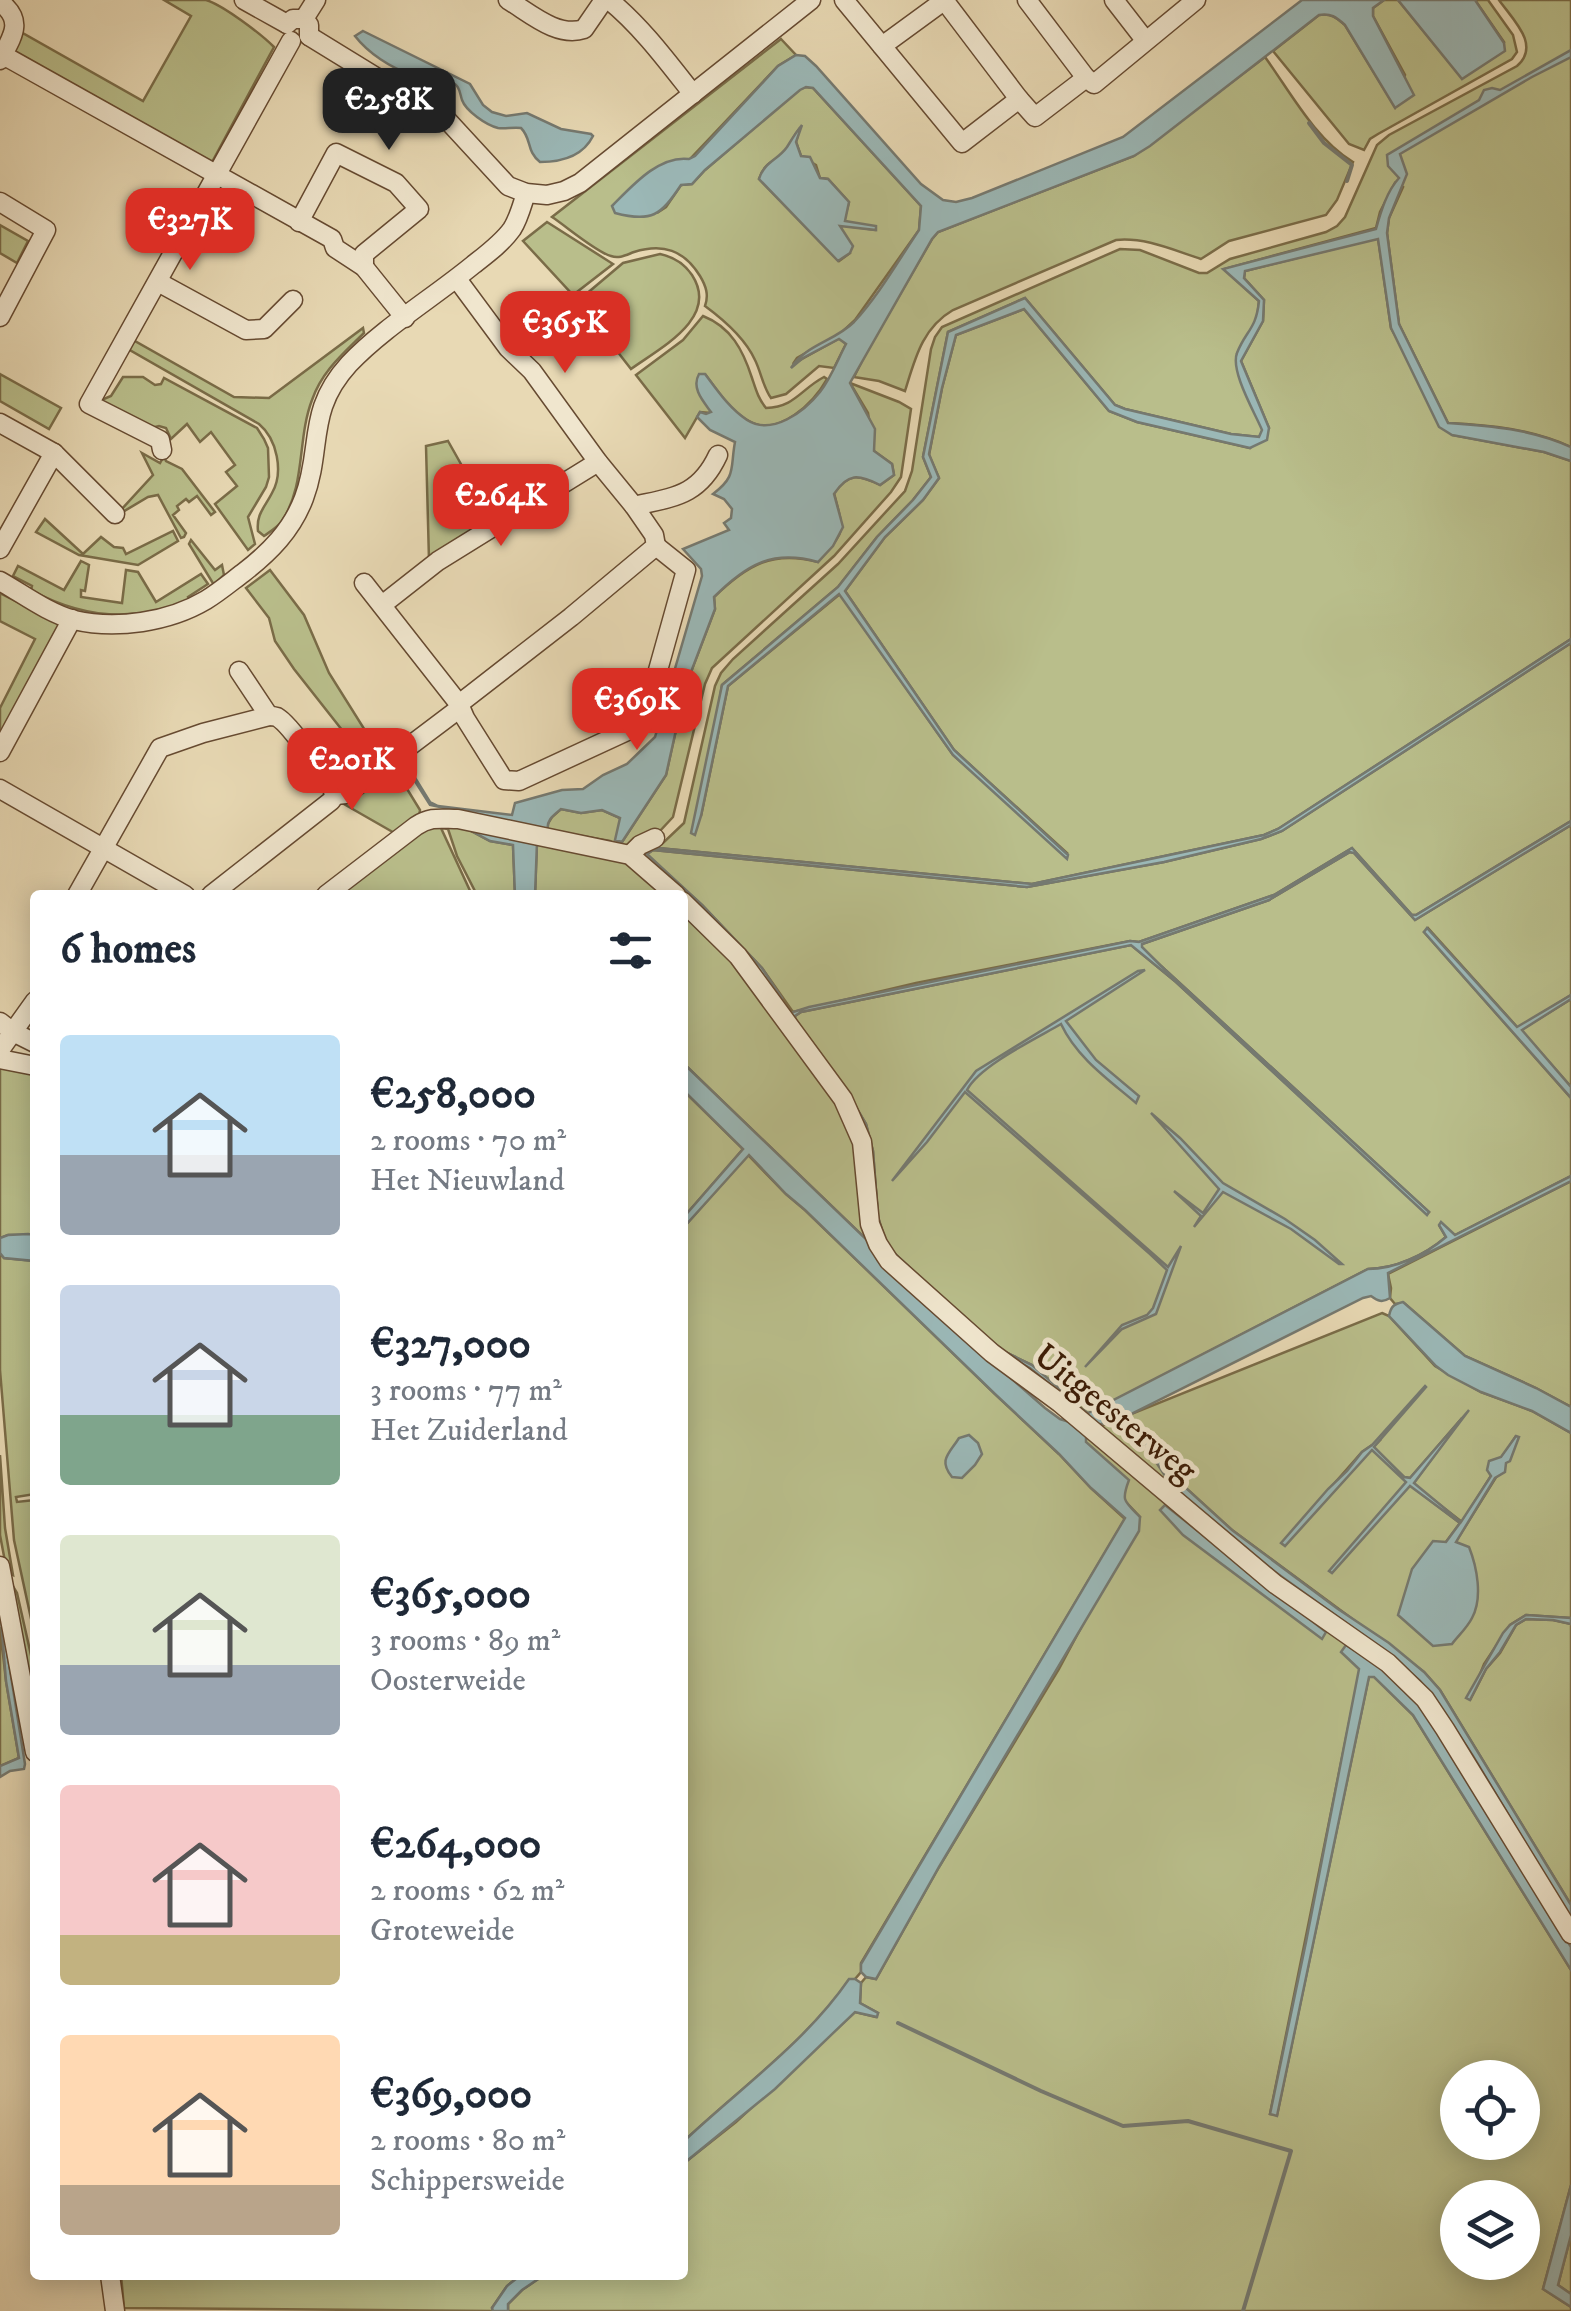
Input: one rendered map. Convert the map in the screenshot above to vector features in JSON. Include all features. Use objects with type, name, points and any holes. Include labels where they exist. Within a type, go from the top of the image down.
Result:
[{"type":"street","points":[[244,0],[449,122],[500,180],[526,194],[555,194],[580,183],[810,0]]},
{"type":"street","points":[[162,450],[160,440],[89,404],[316,0]]},
{"type":"street","points":[[508,0],[558,30],[572,32],[584,29],[606,0],[624,12],[693,94]]},
{"type":"street","points":[[844,0],[962,143],[1019,98]]},
{"type":"street","points":[[882,46],[944,0],[1035,117],[1086,78]]},
{"type":"street","points":[[1027,0],[1094,84],[1196,0]]},
{"type":"street","points":[[1114,0],[1145,40]]},
{"type":"street","points":[[0,2],[14,16],[16,28],[1,57],[332,239],[335,248],[364,266],[405,318]]},
{"type":"street","points":[[299,222],[336,152],[396,183],[418,210],[364,254],[364,266]]},
{"type":"street","points":[[0,581],[72,619],[130,623],[176,614],[204,601],[268,553],[291,525],[305,495],[316,426],[339,376],[495,247],[513,228],[526,194]]},
{"type":"street","points":[[0,202],[46,230],[0,317]]},
{"type":"street","points":[[364,583],[460,706],[504,780],[519,781],[638,726],[648,706],[686,570],[656,546],[654,536],[634,506],[457,278]]},
{"type":"street","points":[[158,282],[246,330],[264,329],[293,300]]},
{"type":"street","points":[[0,423],[54,453],[115,514]]},
{"type":"street","points":[[0,550],[54,453]]},
{"type":"street","points":[[634,506],[695,488],[718,455]]},
{"type":"street","points":[[382,604],[438,560],[598,462]]},
{"type":"street","points":[[335,794],[346,794],[460,706],[656,546]]},
{"type":"street","points":[[0,752],[72,619]]},
{"type":"street","points":[[238,671],[269,716]]},
{"type":"street","points":[[81,890],[160,748],[202,733],[269,716],[278,718],[335,794],[332,801],[217,890]]},
{"type":"street","points":[[0,789],[175,890]]},
{"type":"street","points":[[333,890],[427,819],[458,818],[630,855],[670,890]]},
{"type":"street","points":[[630,855],[655,838]]},
{"type":"street","name":"Uitgeesterweg","points":[[688,907],[738,956],[843,1099],[862,1142],[870,1224],[889,1261],[992,1354],[1060,1403],[1275,1584],[1410,1682],[1445,1729],[1571,1934]]},
{"type":"street","points":[[0,1050],[6,1027],[30,1005]]},
{"type":"street","points":[[6,1027],[30,1040]]},
{"type":"street","points":[[0,1059],[30,1065]]},
{"type":"street","points":[[1,1574],[30,1726]]},
{"type":"street","points":[[111,2280],[114,2311]]},
{"type":"green space","points":[[164,0],[206,0],[242,20],[274,47],[211,164],[8,51],[19,31],[143,101],[191,16]]},
{"type":"green space","points":[[1384,0],[1398,0],[1462,78],[1504,42],[1475,0],[1488,0],[1513,35],[1517,52],[1512,59],[1370,139],[1364,150],[1349,144],[1273,51],[1319,15],[1333,16],[1345,25],[1395,107],[1405,75],[1373,16],[1373,8]]},
{"type":"green space","points":[[1499,0],[1571,0],[1571,447],[1511,429],[1448,423],[1399,324],[1387,233],[1389,218],[1403,187],[1395,183],[1376,228],[1224,269],[1259,301],[1257,320],[1237,354],[1263,430],[1259,437],[1231,434],[1115,405],[1025,298],[948,332],[923,457],[931,477],[838,587],[722,685],[701,816],[728,686],[840,594],[953,755],[1068,854],[954,750],[845,591],[885,537],[923,500],[939,478],[929,455],[956,335],[1024,309],[1109,411],[1137,422],[1250,448],[1269,428],[1241,361],[1263,321],[1264,300],[1244,278],[1245,271],[1378,238],[1391,328],[1452,435],[1544,452],[1571,461],[1571,639],[1264,835],[1032,884],[658,848],[642,856],[638,851],[653,842],[663,843],[684,823],[721,673],[838,564],[905,491],[912,471],[931,349],[942,327],[1120,249],[1140,250],[1207,273],[1230,259],[1337,226],[1345,217],[1377,145],[1517,66],[1524,58],[1526,41]]},
{"type":"green space","points":[[781,39],[796,55],[778,66],[690,159],[657,213],[681,185],[692,184],[806,87],[813,88],[921,206],[919,230],[855,320],[793,364],[840,338],[846,344],[834,368],[819,366],[786,394],[771,398],[746,344],[705,306],[704,283],[687,260],[672,251],[654,248],[611,256],[552,217]],"holes":[[[800,128],[796,142],[801,156],[816,165],[820,178],[828,179],[849,202],[844,221],[876,230],[839,225],[850,253],[839,261],[759,179],[764,168],[787,149]]]},
{"type":"green space","points":[[1265,57],[1315,128],[1353,162],[1326,215],[1229,241],[1201,259],[1148,242],[1116,240],[942,317],[921,345],[905,391],[854,377],[938,232],[1134,156]]},
{"type":"green space","points":[[547,222],[613,264],[573,295],[523,241]]},
{"type":"green space","points":[[0,225],[28,241],[17,263],[0,253]]},
{"type":"green space","points":[[660,254],[678,261],[692,275],[699,291],[698,305],[683,330],[631,369],[578,301],[623,263]]},
{"type":"green space","points":[[703,316],[721,326],[735,341],[766,408],[791,401],[824,377],[827,379],[814,398],[794,415],[772,425],[760,425],[736,412],[705,374],[711,413],[700,412],[685,438],[636,375],[683,340]]},
{"type":"green space","points":[[363,328],[364,333],[316,390],[307,415],[290,507],[280,523],[264,536],[258,531],[258,520],[278,475],[274,447],[265,430],[128,349],[133,340],[234,397],[269,398]]},
{"type":"green space","points":[[0,374],[61,408],[49,429],[0,401]]},
{"type":"green space","points":[[123,377],[143,377],[155,385],[164,378],[257,428],[268,448],[269,477],[248,517],[255,544],[248,550],[215,504],[237,486],[226,472],[235,465],[211,432],[200,442],[187,424],[171,439],[166,428],[147,429],[99,401],[111,396]]},
{"type":"green space","points":[[850,383],[911,409],[901,477],[834,556],[712,668],[673,817],[658,833],[626,851],[610,841],[548,830],[547,825],[561,809],[581,813],[602,810],[620,818],[622,842],[666,775],[686,685],[715,609],[714,597],[761,563],[787,558],[818,562],[841,531],[834,493],[839,486],[854,477],[880,485],[894,475],[892,464],[874,451],[868,413]]},
{"type":"green space","points":[[448,441],[493,521],[429,560],[426,446]]},
{"type":"green space","points":[[142,453],[160,463],[164,456],[182,469],[215,512],[211,515],[197,496],[177,506],[179,510],[173,515],[186,533],[184,537],[181,538],[158,495],[120,511],[153,475]]},
{"type":"green space","points":[[45,519],[83,554],[101,537],[114,547],[123,548],[126,554],[173,531],[178,541],[138,565],[79,555],[36,532]]},
{"type":"green space","points":[[191,540],[215,570],[222,565],[224,575],[214,585],[189,544]]},
{"type":"green space","points":[[81,561],[89,565],[81,597],[122,603],[126,570],[138,572],[156,602],[201,574],[208,584],[189,600],[169,607],[109,614],[70,607],[31,590],[32,586],[13,576],[18,566],[64,590]]},
{"type":"green space","points":[[270,570],[304,615],[329,673],[383,759],[372,768],[294,669],[275,641],[269,618],[246,588]]},
{"type":"green space","points":[[0,593],[61,624],[0,736],[0,708],[35,639],[0,621]]},
{"type":"green space","points":[[1571,643],[1571,821],[1416,915],[1352,848],[1274,895],[1139,942],[916,983],[793,1012],[762,968],[688,890],[646,855],[653,850],[1027,887],[1164,862],[1282,831]]},
{"type":"green space","points":[[393,766],[420,810],[419,817],[398,835],[342,803]]},
{"type":"green space","points":[[452,821],[490,841],[513,845],[515,890],[474,890],[448,829],[441,828],[470,890],[338,890],[416,830]]},
{"type":"green space","points":[[1571,825],[1571,995],[1518,1028],[1428,928],[1424,932],[1571,1098],[1571,1176],[1455,1235],[1439,1225],[1446,1237],[1429,1250],[1399,1264],[1368,1269],[1088,1414],[1032,1365],[1005,1352],[975,1329],[886,1242],[878,1217],[873,1151],[866,1124],[795,1016],[1131,945],[1427,1214],[1142,944],[1269,900],[1350,852],[1415,920]]},
{"type":"green space","points":[[537,842],[629,863],[665,890],[535,890]]},
{"type":"green space","points":[[688,910],[846,1112],[882,1255],[878,1261],[868,1241],[688,1068]]},
{"type":"green space","points":[[1571,999],[1571,1087],[1521,1030]]},
{"type":"green space","points":[[0,1062],[30,1068],[30,1235],[0,1238]]},
{"type":"green space","points":[[688,1095],[743,1149],[688,1212]]},
{"type":"green space","points":[[748,1155],[1125,1519],[861,1963],[861,1972],[849,1980],[792,2045],[688,2138],[688,1222]]},
{"type":"green space","points":[[1571,1181],[1571,1407],[1465,1356],[1404,1303],[1395,1304],[1390,1298],[1388,1274]]},
{"type":"green space","points":[[0,1253],[4,1258],[30,1261],[30,1495],[16,1497],[17,1502],[30,1501],[30,1614],[14,1540],[0,1370]]},
{"type":"green space","points":[[1382,1313],[1435,1366],[1571,1433],[1571,1618],[1526,1615],[1510,1625],[1484,1664],[1470,1700],[1516,1625],[1526,1619],[1571,1624],[1571,1905],[1440,1690],[1424,1672],[1232,1530],[1176,1479],[1169,1482],[1315,1602],[1331,1620],[1094,1429]],"holes":[[[1462,1418],[1413,1484],[1462,1522],[1516,1436],[1505,1463],[1455,1543],[1446,1542],[1460,1523],[1410,1485],[1331,1573],[1407,1482],[1372,1449],[1285,1545],[1282,1543],[1362,1452],[1381,1439],[1373,1447],[1404,1477],[1410,1478]]]},
{"type":"green space","points":[[1086,1429],[1364,1649],[1270,2114],[1277,2115],[1369,1676],[1374,1676],[1413,1715],[1571,1970],[1571,2185],[1543,2289],[1571,2307],[1571,2311],[508,2311],[508,2304],[537,2280],[688,2280],[688,2160],[736,2122],[855,2012],[876,2017],[878,2013],[860,2003],[861,1983],[866,1977],[876,1979],[1059,1669],[1140,1517],[1125,1501],[1105,1460],[1085,1442]]},
{"type":"green space","points":[[0,1455],[13,1575],[7,1572],[0,1535]]},
{"type":"green space","points":[[11,1583],[17,1593],[30,1651],[30,1698]]},
{"type":"green space","points":[[0,1627],[19,1758],[0,1766]]},
{"type":"green space","points":[[1571,2235],[1571,2294],[1558,2285]]},
{"type":"green space","points":[[121,2280],[515,2280],[493,2311],[124,2308]]},
{"type":"water","points":[[1302,0],[1384,0],[1373,8],[1373,16],[1414,95],[1395,108],[1345,25],[1333,16],[1319,15],[1134,156],[938,232],[850,383],[875,429],[874,451],[892,464],[894,475],[880,485],[854,477],[839,487],[834,494],[843,527],[818,562],[787,557],[761,563],[737,576],[714,597],[715,609],[686,685],[666,775],[622,842],[615,840],[620,818],[602,810],[581,813],[561,809],[549,821],[548,830],[430,805],[404,764],[430,802],[438,806],[512,815],[515,803],[562,790],[583,789],[627,764],[655,737],[702,576],[701,569],[683,549],[729,530],[724,523],[731,518],[732,509],[713,494],[729,476],[735,442],[710,430],[697,417],[700,412],[711,412],[697,389],[699,374],[705,374],[747,420],[767,425],[787,420],[824,387],[846,344],[839,339],[791,368],[804,354],[854,322],[919,230],[921,206],[813,88],[800,90],[692,184],[681,185],[661,210],[638,217],[615,213],[612,206],[637,181],[667,162],[695,156],[778,66],[796,55],[805,56],[816,66],[921,184],[943,200],[972,198],[1123,137]]},
{"type":"water","points":[[1398,0],[1475,0],[1504,43],[1505,51],[1462,79]]},
{"type":"water","points":[[363,31],[470,84],[492,112],[506,116],[527,113],[561,129],[593,136],[571,156],[540,162],[521,128],[498,128],[482,121],[468,109],[450,81],[412,75],[388,64],[355,36]]},
{"type":"water","points":[[1571,50],[1571,57],[1400,154],[1407,174],[1387,233],[1399,324],[1448,423],[1541,436],[1571,447],[1571,461],[1544,452],[1452,435],[1439,427],[1391,328],[1378,239],[1245,271],[1244,278],[1264,300],[1263,321],[1241,361],[1269,428],[1267,440],[1250,448],[1137,422],[1109,411],[1024,309],[956,335],[929,454],[939,478],[923,500],[885,537],[845,591],[954,750],[1068,855],[1067,859],[953,755],[839,594],[728,686],[701,816],[695,835],[691,833],[722,685],[838,587],[931,477],[923,457],[948,332],[1025,298],[1115,405],[1231,434],[1259,437],[1262,430],[1240,381],[1236,361],[1240,345],[1256,318],[1259,301],[1223,269],[1376,229],[1382,208],[1399,178],[1388,166],[1387,155],[1479,100],[1484,90],[1500,90]]},
{"type":"water","points":[[802,125],[796,142],[801,156],[810,157],[820,178],[828,179],[849,202],[845,221],[876,226],[876,230],[840,226],[853,246],[838,261],[759,179]]},
{"type":"water","points":[[1571,639],[1571,643],[1282,831],[1164,862],[1027,887],[653,850],[647,854],[686,890],[680,890],[642,856],[652,848],[658,848],[1032,884],[1278,829]]},
{"type":"water","points":[[1571,821],[1571,825],[1415,920],[1350,852],[1269,900],[1142,944],[1160,965],[1429,1212],[1427,1215],[1131,945],[795,1016],[866,1124],[873,1151],[878,1217],[893,1252],[976,1329],[1005,1352],[1032,1365],[1063,1395],[1030,1368],[1004,1354],[897,1259],[880,1233],[875,1211],[871,1151],[790,1016],[809,1007],[1139,942],[1274,895],[1352,848],[1416,915]]},
{"type":"water","points":[[464,827],[537,842],[535,890],[515,890],[513,845],[490,841]]},
{"type":"water","points":[[688,892],[762,968],[780,1000],[748,960],[688,898]]},
{"type":"water","points":[[1427,928],[1517,1027],[1571,995],[1571,999],[1522,1030],[1571,1087],[1571,1098],[1424,932]]},
{"type":"water","points":[[1145,970],[1066,1021],[1096,1060],[1139,1096],[1136,1103],[1085,1058],[1061,1024],[996,1062],[967,1090],[1168,1267],[1181,1246],[1156,1314],[1122,1329],[1085,1367],[1122,1325],[1147,1315],[1153,1308],[1167,1270],[965,1092],[892,1181],[976,1071]]},
{"type":"water","points":[[688,1068],[868,1241],[878,1261],[1045,1408],[1060,1419],[1082,1426],[1071,1402],[1088,1413],[1368,1269],[1399,1264],[1429,1250],[1446,1237],[1441,1222],[1455,1235],[1571,1176],[1571,1181],[1388,1273],[1387,1300],[1363,1298],[1127,1416],[1086,1429],[1086,1442],[1129,1480],[1125,1497],[1140,1517],[1139,1531],[876,1979],[861,1972],[861,1964],[1125,1518],[749,1155],[688,1222],[688,1212],[743,1149],[688,1095]]},
{"type":"water","points":[[1151,1113],[1223,1183],[1285,1219],[1342,1264],[1291,1229],[1223,1192],[1194,1227],[1201,1216],[1174,1191],[1203,1213],[1219,1189]]},
{"type":"water","points":[[30,1234],[30,1261],[4,1258],[0,1238]]},
{"type":"water","points":[[1403,1302],[1465,1356],[1571,1407],[1571,1433],[1532,1411],[1481,1392],[1436,1366],[1389,1316],[1393,1306]]},
{"type":"water","points":[[1425,1386],[1374,1447],[1404,1477],[1410,1478],[1469,1410],[1414,1483],[1461,1522],[1491,1476],[1487,1470],[1489,1461],[1501,1457],[1519,1437],[1505,1472],[1495,1478],[1456,1542],[1469,1547],[1474,1564],[1478,1582],[1475,1610],[1452,1644],[1433,1646],[1398,1615],[1412,1569],[1433,1541],[1446,1542],[1460,1523],[1410,1486],[1332,1573],[1329,1571],[1406,1482],[1372,1450],[1285,1546],[1281,1543]]},
{"type":"water","points":[[969,1435],[982,1454],[962,1478],[952,1477],[946,1457],[959,1438]]},
{"type":"water","points":[[1147,1436],[1176,1479],[1232,1530],[1389,1643],[1440,1690],[1571,1905],[1571,1919],[1473,1756],[1420,1681],[1384,1650],[1236,1544],[1169,1482],[1141,1439]]},
{"type":"water","points":[[1165,1505],[1326,1632],[1322,1639],[1183,1535],[1160,1510]]},
{"type":"water","points":[[0,1607],[25,1764],[24,1769],[0,1777],[0,1766],[19,1758],[6,1681]]},
{"type":"water","points":[[1526,1615],[1571,1618],[1571,1624],[1526,1619],[1516,1625],[1470,1700],[1466,1698],[1503,1633]]},
{"type":"water","points":[[1346,1645],[1378,1665],[1417,1699],[1571,1947],[1571,1970],[1413,1715],[1374,1677],[1369,1677],[1277,2116],[1270,2114],[1359,1669],[1341,1652]]},
{"type":"water","points":[[849,1979],[855,1979],[861,1983],[860,2003],[878,2013],[877,2017],[855,2012],[775,2089],[688,2160],[688,2138],[792,2045]]},
{"type":"water","points":[[1571,2185],[1571,2235],[1558,2285],[1571,2294],[1571,2307],[1543,2289]]},
{"type":"water","points":[[515,2280],[537,2280],[508,2304],[508,2311],[493,2311]]},
{"type":"waterway","points":[[1309,123],[1324,143],[1352,165],[1347,181]]},
{"type":"waterway","points":[[898,2023],[1123,2126],[1188,2121],[1291,2151],[1243,2311]]}]
